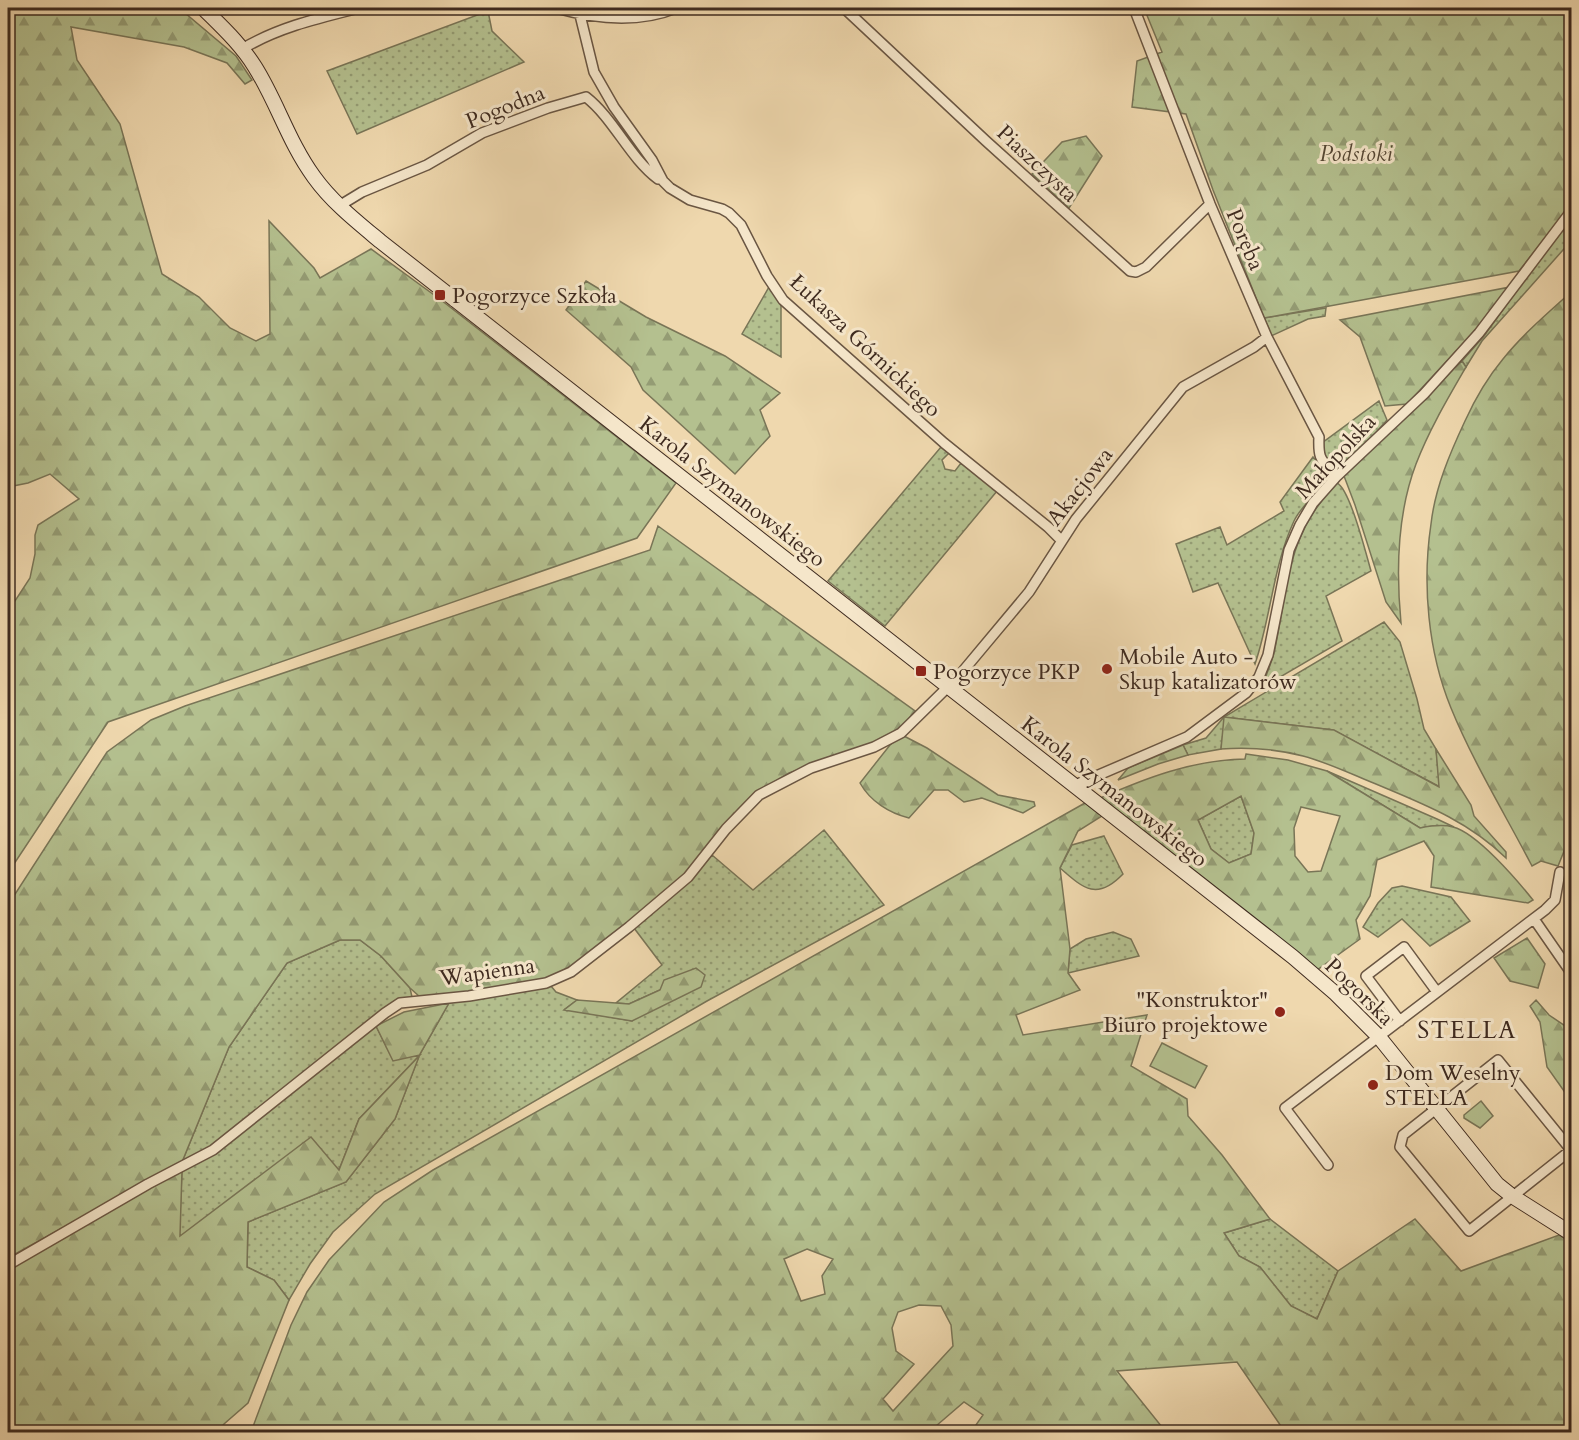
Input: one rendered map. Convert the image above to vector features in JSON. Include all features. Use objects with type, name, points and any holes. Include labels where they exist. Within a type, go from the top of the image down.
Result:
[{"type":"street","name":"Karola Szymanowskiego","points":[[203,8],[242,49],[263,82],[304,162],[339,206],[398,255],[1293,957]]},
{"type":"street","points":[[242,49],[260,38],[296,24],[359,8]]},
{"type":"street","points":[[556,8],[580,15],[638,18],[676,8]]},
{"type":"street","name":"Piaszczysta","points":[[844,8],[994,149],[1130,271],[1136,272],[1146,267],[1210,204]]},
{"type":"street","name":"Poręba","points":[[1134,8],[1210,204],[1267,337],[1319,436],[1317,449],[1320,459],[1336,477]]},
{"type":"street","name":"Łukasza Górnickiego","points":[[580,15],[594,72],[614,107],[652,160],[663,181],[690,200],[729,213],[741,225],[767,276],[783,300],[904,409],[1062,540]]},
{"type":"street","name":"Pogodna","points":[[339,206],[362,192],[427,165],[482,133],[586,97],[594,103],[655,177],[663,181]]},
{"type":"street","name":"Małopolska","points":[[1077,788],[1080,783],[1187,736],[1246,693],[1259,677],[1268,655],[1289,550],[1313,503],[1336,477],[1424,394],[1479,333],[1572,210]]},
{"type":"street","name":"Akacjowa","points":[[948,686],[1029,592],[1087,505],[1183,387],[1254,347],[1267,337]]},
{"type":"street","name":"Wapienna","points":[[8,1265],[120,1200],[213,1150],[400,1003],[469,996],[546,983],[571,972],[688,878],[726,830],[759,795],[811,768],[874,747],[902,733],[948,686]]},
{"type":"street","points":[[1328,1165],[1285,1108],[1534,919],[1555,900],[1560,872]]},
{"type":"street","points":[[1534,919],[1572,974]]},
{"type":"street","points":[[1400,1020],[1366,976],[1404,947],[1437,992]]},
{"type":"street","name":"Pogorska","points":[[1293,957],[1336,994],[1379,1037],[1497,1184],[1512,1197],[1572,1234]]},
{"type":"street","points":[[1498,1060],[1570,1150],[1469,1232],[1400,1147],[1402,1135],[1436,1109],[1498,1060]]},
{"type":"green space","points":[[8,8],[179,8],[236,56],[252,80],[245,84],[227,63],[184,47],[71,27],[77,60],[120,124],[162,274],[199,297],[230,328],[256,341],[270,334],[269,221],[314,268],[320,278],[371,249],[441,300],[676,483],[637,538],[108,722],[8,873],[8,604],[15,601],[30,578],[38,525],[79,499],[50,474],[28,483],[8,487]]},
{"type":"green space","name":"Podstoki","points":[[1144,8],[1571,8],[1571,205],[1519,271],[1264,318],[1213,190],[1186,114],[1132,107],[1137,61],[1162,52]]},
{"type":"green space","points":[[488,11],[492,31],[524,62],[357,134],[327,71]]},
{"type":"green space","points":[[1086,136],[1102,156],[1069,208],[1032,174],[1062,142]]},
{"type":"green space","points":[[1571,223],[1571,241],[1482,341],[1466,367],[1462,361],[1484,336],[1560,231]]},
{"type":"green space","points":[[586,281],[646,317],[725,356],[780,393],[760,410],[770,436],[735,474],[643,390],[631,367],[566,310]]},
{"type":"green space","points":[[769,287],[781,302],[781,357],[742,334]]},
{"type":"green space","points":[[1510,287],[1471,335],[1407,404],[1385,406],[1360,337],[1340,320]]},
{"type":"green space","points":[[1571,292],[1571,834],[1558,866],[1541,861],[1532,866],[1469,748],[1443,686],[1429,618],[1428,547],[1433,511],[1444,471],[1477,396],[1511,350]]},
{"type":"green space","points":[[1326,308],[1325,316],[1308,319],[1269,337],[1269,329],[1264,318]]},
{"type":"green space","points":[[1462,361],[1466,367],[1421,451],[1405,503],[1399,563],[1401,623],[1386,602],[1344,476]]},
{"type":"green space","points":[[1379,401],[1387,420],[1355,456],[1334,471],[1322,454],[1322,443]]},
{"type":"green space","points":[[941,447],[949,453],[942,460],[945,469],[955,471],[961,463],[997,491],[885,626],[828,581]]},
{"type":"green space","points":[[1313,457],[1329,474],[1329,479],[1301,509],[1287,538],[1255,664],[1218,583],[1193,592],[1176,544],[1220,527],[1227,545],[1284,511],[1280,502]]},
{"type":"green space","points":[[1337,483],[1342,488],[1352,509],[1371,571],[1326,596],[1342,641],[1263,687],[1274,653],[1292,560],[1299,540],[1308,521]]},
{"type":"green space","points":[[658,526],[915,711],[899,731],[877,743],[789,773],[757,792],[721,830],[683,876],[656,901],[568,970],[546,979],[465,993],[420,997],[381,956],[360,940],[340,940],[287,963],[229,1047],[182,1162],[8,1258],[8,905],[107,752],[151,720],[185,706],[650,550]]},
{"type":"green space","points":[[1384,622],[1400,642],[1424,729],[1436,749],[1440,787],[1333,730],[1225,717],[1221,749],[1188,755],[1183,745],[1206,738],[1224,717]]},
{"type":"green space","points":[[1224,717],[1334,730],[1439,787],[1436,749],[1471,805],[1474,816],[1506,852],[1506,858],[1475,833],[1443,814],[1329,764],[1272,750],[1221,749]]},
{"type":"green space","points":[[902,735],[927,748],[998,795],[1034,802],[1035,806],[1023,813],[982,798],[964,802],[948,790],[934,790],[909,818],[894,813],[875,801],[860,783],[890,745]]},
{"type":"green space","points":[[1183,745],[1188,755],[1118,780],[1128,768]]},
{"type":"green space","points":[[1246,754],[1288,760],[1327,771],[1420,828],[1445,826],[1463,831],[1485,847],[1533,900],[1528,903],[1431,887],[1434,856],[1424,841],[1377,860],[1370,896],[1356,920],[1360,939],[1317,970],[1098,799],[1170,771],[1206,763],[1245,759]],"holes":[[[1241,796],[1254,833],[1251,854],[1229,863],[1211,849],[1198,820]],[[1301,807],[1340,816],[1321,871],[1308,872],[1295,856],[1294,828]]]},
{"type":"green space","points":[[1327,771],[1437,819],[1454,827],[1420,828]]},
{"type":"green space","points":[[1241,796],[1254,833],[1251,854],[1229,863],[1211,849],[1198,820]]},
{"type":"green space","points":[[1085,803],[1102,816],[1078,831],[1060,868],[1070,949],[1068,973],[1080,990],[1016,1015],[1023,1035],[1147,1015],[1131,1066],[1187,1099],[1188,1116],[1222,1155],[1270,1219],[1224,1233],[1239,1256],[1260,1267],[1291,1306],[1317,1319],[1338,1271],[1415,1219],[1461,1271],[1559,1235],[1571,1243],[1571,1432],[1285,1432],[1237,1362],[1117,1371],[1166,1432],[971,1432],[983,1415],[964,1402],[936,1426],[936,1432],[251,1432],[291,1325],[307,1292],[329,1260],[384,1202],[433,1170]],"holes":[[[807,1249],[833,1259],[822,1276],[825,1294],[801,1301],[784,1259]],[[919,1305],[941,1306],[951,1325],[953,1346],[893,1411],[883,1399],[914,1364],[896,1351],[892,1328],[898,1312]]]},
{"type":"green space","points":[[824,830],[884,905],[707,1001],[375,1194],[333,1232],[310,1264],[289,1300],[274,1280],[247,1267],[248,1222],[346,1182],[395,1119],[419,1056],[359,1119],[339,1170],[179,1237],[182,1170],[214,1153],[376,1026],[393,1060],[420,1054],[449,1003],[551,986],[556,992],[577,1000],[565,1009],[632,1021],[660,990],[629,1004],[616,1003],[662,965],[634,928],[690,881],[712,855],[753,890]]},
{"type":"green space","points":[[1104,836],[1123,874],[1106,887],[1098,890],[1091,889],[1076,882],[1060,868],[1072,845]]},
{"type":"green space","points":[[1402,886],[1451,897],[1470,921],[1430,946],[1402,919],[1378,937],[1363,927],[1378,903],[1392,888]]},
{"type":"green space","points":[[1113,932],[1131,939],[1139,956],[1068,973],[1070,949],[1086,939]]},
{"type":"green space","points":[[1527,938],[1545,964],[1538,988],[1510,981],[1494,958]]},
{"type":"green space","points":[[340,940],[360,940],[381,956],[410,988],[412,997],[211,1146],[182,1162],[229,1047],[287,963]]},
{"type":"green space","points":[[696,968],[705,975],[701,987],[632,1021],[564,1010],[577,1000],[629,1004],[660,990],[664,980]]},
{"type":"green space","points":[[1536,1000],[1549,1015],[1571,1030],[1571,1101],[1547,1067],[1540,1022],[1530,1006]]},
{"type":"green space","points":[[449,1003],[420,1054],[393,1061],[376,1026],[404,1012]]},
{"type":"green space","points":[[1162,1043],[1207,1066],[1195,1088],[1150,1066]]},
{"type":"green space","points":[[419,1056],[395,1119],[346,1182],[248,1222],[247,1267],[274,1280],[289,1300],[248,1403],[217,1432],[8,1432],[8,1269],[182,1170],[180,1236],[311,1137],[339,1170],[359,1119]]},
{"type":"green space","points":[[1481,1101],[1493,1116],[1480,1128],[1464,1118],[1464,1115]]},
{"type":"green space","points":[[1270,1219],[1338,1271],[1317,1319],[1291,1306],[1260,1267],[1239,1256],[1224,1233]]},
{"type":"place","name":"Pogorzyce Szkoła","points":[[440,295]]},
{"type":"place","name":"Mobile Auto - Skup katalizatorów","points":[[1107,669]]},
{"type":"place","name":"Pogorzyce PKP","points":[[921,671]]},
{"type":"place","name":"\"Konstruktor\" Biuro projektowe","points":[[1280,1012]]},
{"type":"place","name":"Dom Weselny STELLA","points":[[1373,1085]]},
{"type":"district","name":"STELLA","points":[[1467,1030]]}]
